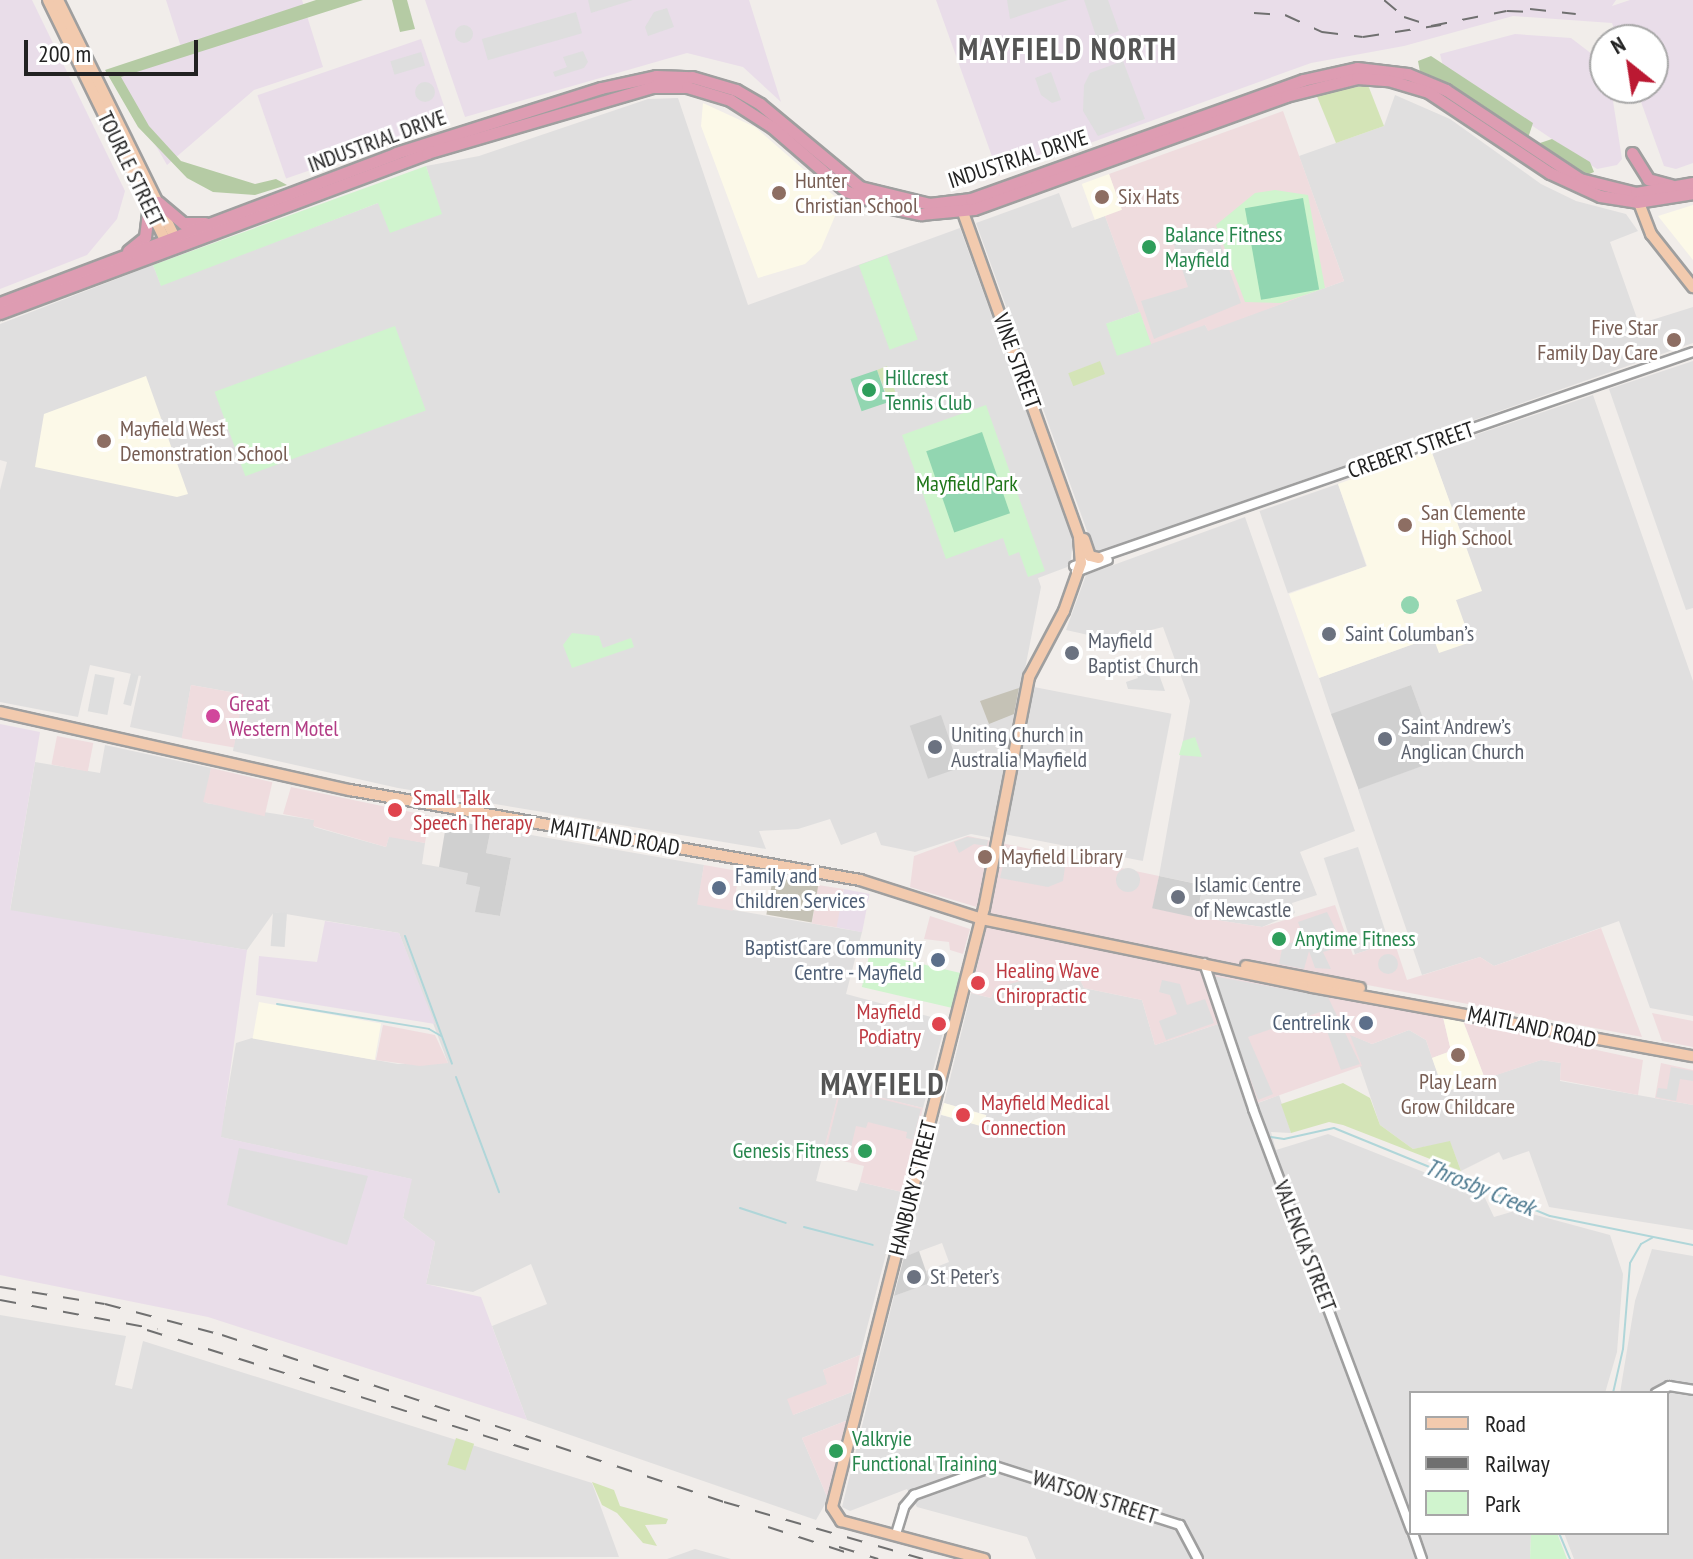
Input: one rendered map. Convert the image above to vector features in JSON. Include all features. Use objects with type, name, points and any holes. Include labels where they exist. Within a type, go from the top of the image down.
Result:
[{"type":"highway","name":"INDUSTRIAL DRIVE","points":[[0,313],[173,245],[427,153],[652,87],[687,87],[730,100],[772,127],[826,176],[861,199],[908,212],[962,207],[1303,80],[1357,68],[1427,81],[1580,179],[1637,198],[1690,188]]},
{"type":"highway","name":"INDUSTRIAL DRIVE","points":[[0,303],[110,262],[173,245],[216,222],[461,131],[613,84],[656,76],[709,81],[746,95],[832,168],[866,190],[929,204],[962,207]]},
{"type":"highway","points":[[1632,153],[1648,179],[1690,188]]},
{"type":"highway","points":[[110,262],[145,237],[153,204],[183,223],[216,222]]},
{"type":"main road","name":"TOURLE STREET","points":[[48,0],[153,204]]},
{"type":"main road","name":"TOURLE STREET","points":[[58,0],[173,245]]},
{"type":"main road","points":[[1637,198],[1651,234],[1693,287]]},
{"type":"main road","name":"VINE STREET","points":[[962,207],[1074,520],[1077,569]]},
{"type":"main road","points":[[1074,520],[1090,556],[1099,558]]},
{"type":"main road","name":"HANBURY STREET","points":[[896,1534],[835,1516],[833,1501],[982,919],[1029,677],[1073,586],[1077,569]]},
{"type":"main road","name":"MAITLAND ROAD","points":[[0,714],[363,792],[860,880],[982,919],[1204,962],[1300,975],[1372,994],[1693,1056]]},
{"type":"main road","points":[[896,1534],[984,1559]]},
{"type":"street","name":"CREBERT STREET","points":[[1077,569],[1693,352]]},
{"type":"street","name":"CREBERT STREET","points":[[1077,569],[1099,558],[1130,549]]},
{"type":"street","name":"VALENCIA STREET","points":[[1204,962],[1253,1109],[1406,1500]]},
{"type":"street","points":[[1660,1391],[1669,1386],[1693,1390]]},
{"type":"street","name":"WATSON STREET","points":[[896,1534],[905,1505],[920,1492],[991,1466],[1180,1525],[1198,1559]]},
{"type":"street","name":"VALENCIA STREET","points":[[1413,1535],[1422,1559]]},
{"type":"shaded area","points":[[0,0],[32,0],[125,191],[117,219],[87,255],[0,289]]},
{"type":"shaded area","points":[[166,0],[302,0],[323,67],[254,90],[167,165],[112,70],[181,47]]},
{"type":"shaded area","points":[[425,0],[749,0],[781,102],[743,67],[687,53],[465,117]]},
{"type":"shaded area","points":[[588,0],[633,0],[591,13]]},
{"type":"shaded area","points":[[936,0],[1616,0],[1612,6],[1630,0],[1693,0],[1693,163],[1676,169],[1664,166],[1642,104],[1669,104],[1669,24],[1612,24],[1513,16],[1404,46],[1311,63],[999,176]]},
{"type":"shaded area","points":[[1007,0],[1068,0],[1010,19]]},
{"type":"shaded area","points":[[1084,0],[1108,0],[1119,31],[1097,39]]},
{"type":"shaded area","points":[[667,8],[674,27],[648,36],[645,27],[654,12]]},
{"type":"shaded area","points":[[576,12],[582,33],[488,60],[482,39]]},
{"type":"shaded area","points":[[464,25],[473,34],[464,43],[455,34]]},
{"type":"shaded area","points":[[1515,34],[1571,38],[1589,52],[1589,104],[1613,104],[1622,159],[1617,165],[1597,169],[1443,66],[1440,54]]},
{"type":"shaded area","points":[[421,39],[450,122],[286,179],[257,95]]},
{"type":"shaded area","points":[[583,51],[588,62],[584,68],[555,77],[553,72],[567,67],[563,57]]},
{"type":"shaded area","points":[[421,52],[425,65],[394,75],[390,61]]},
{"type":"shaded area","points":[[1123,61],[1145,119],[1098,136],[1083,111],[1084,85],[1090,73]]},
{"type":"shaded area","points":[[1051,72],[1061,100],[1052,103],[1041,95],[1035,78]]},
{"type":"shaded area","points":[[421,82],[429,82],[435,92],[429,102],[421,102],[415,96],[415,88]]},
{"type":"shaded area","points":[[1395,95],[1450,119],[1541,184],[1576,201],[1626,214],[1638,231],[1610,242],[1639,324],[1693,307],[1693,343],[1095,553],[976,223],[1059,193],[1072,228],[1105,216],[1140,312],[1106,324],[1205,325],[1208,330],[1344,281],[1299,156],[1384,126]]},
{"type":"shaded area","points":[[678,98],[748,305],[960,228],[1073,540],[1070,566],[1038,578],[1041,587],[992,838],[971,834],[915,852],[881,845],[876,832],[841,845],[830,819],[798,829],[759,831],[766,849],[398,788],[233,751],[242,694],[191,685],[182,738],[130,727],[141,676],[90,665],[78,717],[0,702],[0,490],[7,462],[0,460],[0,324],[153,265],[161,285],[431,183],[426,166],[479,156],[648,99]]},
{"type":"shaded area","name":"Hunter Christian School","points":[[703,103],[755,127],[841,202],[821,249],[805,264],[758,278],[701,126]]},
{"type":"shaded area","points":[[1283,111],[1344,281],[1208,331],[1205,325],[1151,344],[1105,216],[1121,209],[1109,174]]},
{"type":"shaded area","name":"Six Hats","points":[[1109,174],[1122,210],[1095,220],[1082,184]]},
{"type":"shaded area","points":[[1693,205],[1693,260],[1658,216]]},
{"type":"shaded area","points":[[1214,227],[1241,303],[1154,339],[1141,301],[1188,287],[1173,242]]},
{"type":"shaded area","points":[[1693,361],[1693,608],[1686,610],[1609,389]]},
{"type":"shaded area","name":"Mayfield West Demonstration School","points":[[146,376],[188,494],[177,497],[35,467],[44,414]]},
{"type":"shaded area","points":[[1593,395],[1693,681],[1693,1016],[1650,1008],[1619,921],[1494,966],[1480,957],[1422,975],[1358,789],[1438,760],[1411,685],[1332,717],[1319,678],[1433,637],[1456,600],[1481,590],[1431,450]]},
{"type":"shaded area","name":"San Clemente High School","points":[[1431,450],[1482,591],[1456,600],[1471,642],[1439,653],[1433,637],[1319,678],[1289,594],[1367,566],[1338,484]]},
{"type":"shaded area","points":[[1338,484],[1366,566],[1288,593],[1260,511]]},
{"type":"shaded area","points":[[1245,517],[1355,831],[1300,852],[1317,895],[1292,903],[1295,913],[1262,927],[1197,917],[1203,885],[1159,876],[1190,701],[1163,627],[1111,640],[1066,630],[1086,575]]},
{"type":"shaded area","points":[[1141,669],[1144,674],[1157,669],[1165,691],[1128,689],[1126,682],[1138,678],[1135,671]]},
{"type":"shaded area","points":[[131,673],[139,675],[131,706],[123,704]]},
{"type":"shaded area","points":[[95,674],[115,678],[107,715],[88,711]]},
{"type":"shaded area","name":"Great Western Motel","points":[[191,685],[243,694],[234,747],[182,738]]},
{"type":"shaded area","name":"Saint Andrew’s Anglican Church","points":[[1411,685],[1438,760],[1358,789],[1331,714]]},
{"type":"shaded area","points":[[1034,687],[1171,714],[1143,861],[1005,834]]},
{"type":"shaded area","points":[[1019,688],[1014,714],[989,724],[980,701]]},
{"type":"shaded area","name":"Uniting Church in Australia Mayfield","points":[[941,715],[959,768],[928,779],[910,726]]},
{"type":"shaded area","points":[[0,724],[40,732],[10,910],[247,950],[221,1137],[412,1179],[403,1218],[435,1242],[426,1284],[481,1297],[527,1420],[208,1317],[0,1275]]},
{"type":"shaded area","points":[[57,736],[93,743],[88,772],[51,764]]},
{"type":"shaded area","points":[[105,745],[211,768],[206,803],[315,820],[314,827],[386,847],[389,836],[425,843],[422,864],[468,872],[480,887],[476,912],[500,916],[511,858],[486,853],[491,828],[704,865],[698,904],[862,932],[846,994],[946,1021],[923,1108],[840,1088],[816,1181],[857,1191],[860,1182],[902,1192],[860,1355],[823,1370],[828,1383],[793,1415],[852,1392],[848,1420],[802,1438],[828,1499],[816,1520],[527,1420],[492,1326],[547,1304],[531,1264],[473,1292],[426,1284],[435,1242],[403,1218],[411,1179],[220,1137],[236,1043],[252,1038],[398,1064],[448,1063],[399,933],[274,912],[247,950],[10,911],[35,762],[100,773]]},
{"type":"shaded area","points":[[211,768],[272,782],[265,816],[203,802]]},
{"type":"shaded area","points":[[291,787],[430,816],[425,843],[389,837],[386,847],[313,826],[314,820],[283,814]]},
{"type":"shaded area","points":[[447,819],[491,828],[486,853],[511,858],[500,916],[475,912],[480,887],[466,884],[468,873],[439,867]]},
{"type":"shaded area","points":[[968,836],[1159,876],[1153,908],[1197,917],[1262,927],[1335,905],[1353,955],[1394,941],[1407,980],[1480,957],[1494,966],[1601,928],[1642,1037],[1362,984],[1322,993],[1443,1017],[1451,1051],[1432,1058],[1426,1040],[1409,1030],[1372,1044],[1350,1035],[1362,1066],[1257,1103],[1227,1021],[1155,1045],[1142,1000],[1084,988],[1075,970],[1043,980],[1041,973],[1033,971],[1032,978],[995,988],[991,998],[971,993],[990,911],[910,887],[914,856]]},
{"type":"shaded area","points":[[967,837],[988,840],[987,846],[974,844],[959,853],[954,842]]},
{"type":"shaded area","points":[[1358,847],[1389,943],[1355,954],[1324,858]]},
{"type":"shaded area","points":[[1007,848],[1066,860],[1063,881],[1048,887],[1000,878]]},
{"type":"shaded area","name":"Family and Children Services","points":[[704,865],[739,871],[733,911],[697,904]]},
{"type":"shaded area","points":[[1128,868],[1139,875],[1140,880],[1133,891],[1128,892],[1117,885],[1116,880],[1123,869]]},
{"type":"shaded area","name":"Islamic Centre of Newcastle","points":[[1159,876],[1203,885],[1196,918],[1152,908]]},
{"type":"shaded area","points":[[773,877],[818,885],[812,922],[766,914]]},
{"type":"shaded area","points":[[818,885],[844,889],[838,928],[812,924]]},
{"type":"shaded area","points":[[844,889],[870,894],[862,932],[837,927]]},
{"type":"shaded area","points":[[273,912],[287,913],[285,947],[271,946]]},
{"type":"shaded area","points":[[1327,912],[1341,940],[1339,947],[1323,952],[1331,969],[1315,968],[1309,951],[1304,969],[1279,964],[1283,944],[1305,941],[1298,922]]},
{"type":"shaded area","points":[[930,916],[970,929],[963,954],[950,950],[949,942],[924,939]]},
{"type":"shaded area","points":[[325,921],[399,933],[435,1024],[256,995],[259,956],[317,962]]},
{"type":"shaded area","points":[[1388,954],[1395,957],[1398,964],[1395,971],[1388,974],[1381,971],[1378,964],[1381,957]]},
{"type":"shaded area","points":[[1076,970],[1084,988],[1142,1000],[1155,1045],[1227,1021],[1258,1103],[1279,1095],[1291,1133],[1271,1132],[1276,1150],[1328,1134],[1484,1196],[1494,1217],[1518,1210],[1610,1235],[1623,1274],[1617,1352],[1606,1391],[1409,1391],[1409,1535],[1531,1535],[1530,1559],[1036,1559],[1027,1537],[917,1507],[907,1489],[850,1511],[842,1507],[894,1296],[929,1283],[926,1271],[949,1262],[942,1243],[904,1257],[941,1115],[982,1126],[986,1115],[944,1103],[971,993],[991,998],[995,988],[1023,976],[1043,980]]},
{"type":"shaded area","points":[[1213,976],[1328,997],[1360,1064],[1341,1070],[1320,1012],[1248,1037],[1273,1094],[1258,1100]]},
{"type":"shaded area","points":[[1162,980],[1180,984],[1187,1005],[1205,999],[1214,1023],[1166,1040],[1159,1021],[1177,1014],[1170,995],[1159,992]]},
{"type":"shaded area","points":[[259,1002],[381,1024],[375,1060],[253,1038]]},
{"type":"shaded area","points":[[1652,1013],[1693,1021],[1693,1047],[1662,1041]]},
{"type":"shaded area","name":"Play Learn Grow Childcare","points":[[1443,1017],[1463,1021],[1485,1079],[1444,1092],[1432,1058],[1451,1051]]},
{"type":"shaded area","points":[[1463,1021],[1643,1060],[1638,1095],[1560,1080],[1561,1063],[1541,1060],[1485,1079]]},
{"type":"shaded area","points":[[383,1025],[435,1035],[448,1063],[420,1066],[376,1060]]},
{"type":"shaded area","points":[[1409,1030],[1426,1040],[1444,1092],[1541,1060],[1561,1063],[1560,1081],[1693,1105],[1693,1230],[1549,1207],[1529,1151],[1503,1160],[1499,1152],[1461,1171],[1450,1142],[1413,1149],[1380,1125],[1349,1034],[1372,1044]]},
{"type":"shaded area","points":[[1661,1063],[1693,1070],[1693,1105],[1655,1098]]},
{"type":"shaded area","points":[[1671,1067],[1693,1071],[1693,1081],[1680,1079],[1676,1101],[1656,1097],[1658,1088],[1667,1089]]},
{"type":"shaded area","points":[[840,1087],[923,1108],[902,1192],[860,1182],[864,1166],[822,1156]]},
{"type":"shaded area","points":[[841,1089],[921,1109],[913,1140],[906,1138],[907,1132],[868,1122],[866,1128],[856,1126],[848,1160],[825,1154]]},
{"type":"shaded area","name":"Mayfield Medical Connection","points":[[944,1103],[986,1115],[983,1127],[941,1115]]},
{"type":"shaded area","points":[[239,1148],[368,1176],[347,1245],[227,1205]]},
{"type":"shaded area","points":[[1652,1249],[1693,1256],[1693,1559],[1574,1559],[1565,1535],[1669,1535],[1669,1391],[1620,1391],[1635,1301]]},
{"type":"shaded area","name":"St Peter’s","points":[[919,1251],[930,1283],[894,1296],[904,1257]]},
{"type":"shaded area","points":[[0,1315],[126,1336],[115,1385],[132,1389],[143,1341],[592,1483],[619,1557],[0,1559]]},
{"type":"shaded area","points":[[860,1355],[852,1392],[793,1415],[787,1399],[827,1384],[823,1370]]},
{"type":"shaded area","points":[[848,1420],[828,1499],[802,1438]]},
{"type":"shaded area","points":[[695,1549],[731,1559],[667,1559]]},
{"type":"green space","points":[[316,0],[363,0],[121,77],[149,126],[181,161],[255,184],[276,179],[287,185],[255,195],[213,192],[187,178],[138,127],[105,70]]},
{"type":"green space","points":[[392,0],[407,0],[415,29],[400,32]]},
{"type":"green space","points":[[1431,56],[1533,123],[1528,138],[1458,90],[1420,72],[1418,61]]},
{"type":"green space","points":[[1368,85],[1384,126],[1336,143],[1316,94]]},
{"type":"green space","points":[[1552,139],[1590,162],[1594,172],[1587,175],[1545,150],[1540,143]]},
{"type":"green space","points":[[426,166],[442,214],[390,233],[378,203],[161,286],[153,265]]},
{"type":"green space","points":[[1275,190],[1308,195],[1325,288],[1281,303],[1245,302],[1216,225],[1255,193]]},
{"type":"green space","points":[[1303,198],[1319,290],[1261,300],[1245,208]]},
{"type":"green space","points":[[887,255],[918,340],[890,350],[859,265]]},
{"type":"green space","points":[[1140,312],[1151,344],[1117,356],[1106,324]]},
{"type":"green space","points":[[395,326],[426,411],[245,476],[215,392]]},
{"type":"green space","points":[[1100,361],[1105,374],[1073,386],[1068,373]]},
{"type":"green space","points":[[887,366],[898,400],[890,403],[877,370]]},
{"type":"green space","name":"Hillcrest Tennis Club","points":[[877,370],[888,402],[862,411],[851,379]]},
{"type":"green space","name":"Mayfield Park","points":[[986,405],[1045,571],[1028,577],[1019,552],[1009,556],[1003,538],[946,559],[902,435]]},
{"type":"green space","points":[[982,432],[1010,513],[954,533],[926,451]]},
{"type":"green space","points":[[1410,596],[1419,605],[1410,614],[1401,605]]},
{"type":"green space","points":[[572,633],[599,636],[603,648],[631,638],[634,647],[572,668],[563,645]]},
{"type":"green space","points":[[1195,737],[1202,757],[1179,755],[1183,741]]},
{"type":"green space","points":[[870,952],[962,973],[953,1008],[862,987]]},
{"type":"green space","points":[[1343,1083],[1370,1098],[1380,1125],[1413,1149],[1450,1141],[1461,1171],[1343,1125],[1329,1122],[1291,1133],[1281,1104]]},
{"type":"green space","points":[[456,1438],[474,1444],[465,1471],[447,1465]]},
{"type":"green space","points":[[592,1482],[614,1490],[620,1506],[668,1519],[666,1524],[645,1525],[657,1546],[643,1543],[617,1513],[602,1505]]},
{"type":"green space","points":[[1531,1535],[1558,1535],[1567,1559],[1530,1559]]},
{"type":"waterway","points":[[405,936],[452,1064]]},
{"type":"waterway","points":[[277,1004],[429,1029],[441,1036]]},
{"type":"waterway","points":[[456,1077],[499,1192]]},
{"type":"waterway","name":"Throsby Creek","points":[[1271,1137],[1284,1139],[1334,1128],[1550,1216],[1693,1245]]},
{"type":"waterway","points":[[740,1208],[786,1223]]},
{"type":"waterway","points":[[804,1227],[873,1245]]},
{"type":"waterway","points":[[1613,1391],[1623,1349],[1630,1263],[1641,1244],[1652,1238]]},
{"type":"waterway","points":[[1560,1535],[1570,1559]]},
{"type":"railway","points":[[1384,0],[1404,17],[1431,26],[1507,11],[1539,12]]},
{"type":"railway","points":[[1530,9],[1576,14]]},
{"type":"railway","points":[[1254,13],[1285,15],[1322,32],[1363,37],[1441,25]]},
{"type":"railway","points":[[0,1287],[105,1304],[222,1335],[724,1502],[923,1559]]},
{"type":"railway","points":[[0,1300],[157,1329]]},
{"type":"railway","points":[[147,1330],[536,1452]]},
{"type":"railway","points":[[768,1527],[848,1553]]},
{"type":"railway","points":[[839,1547],[878,1559]]},
{"type":"place","name":"Hunter Christian School","points":[[779,193]]},
{"type":"place","name":"Six Hats","points":[[1102,197]]},
{"type":"place","name":"Balance Fitness Mayfield","points":[[1149,247]]},
{"type":"place","name":"Five Star Family Day Care","points":[[1674,340]]},
{"type":"place","name":"Hillcrest Tennis Club","points":[[869,390]]},
{"type":"place","name":"Mayfield West Demonstration School","points":[[104,441]]},
{"type":"place","name":"San Clemente High School","points":[[1405,525]]},
{"type":"place","name":"Saint Columban’s","points":[[1329,634]]},
{"type":"place","name":"Mayfield Baptist Church","points":[[1072,653]]},
{"type":"place","name":"Great Western Motel","points":[[213,716]]},
{"type":"place","name":"Saint Andrew’s Anglican Church","points":[[1385,739]]},
{"type":"place","name":"Uniting Church in Australia Mayfield","points":[[935,747]]},
{"type":"place","name":"Small Talk Speech Therapy","points":[[395,810]]},
{"type":"place","name":"Mayfield Library","points":[[985,857]]},
{"type":"place","name":"Family and Children Services","points":[[719,888]]},
{"type":"place","name":"Islamic Centre of Newcastle","points":[[1178,897]]},
{"type":"place","name":"Anytime Fitness","points":[[1279,939]]},
{"type":"place","name":"BaptistCare Community Centre - Mayfield","points":[[938,960]]},
{"type":"place","name":"Healing Wave Chiropractic","points":[[978,983]]},
{"type":"place","name":"Centrelink","points":[[1366,1023]]},
{"type":"place","name":"Mayfield Podiatry","points":[[939,1024]]},
{"type":"place","name":"Play Learn Grow Childcare","points":[[1458,1055]]},
{"type":"place","name":"Mayfield Medical Connection","points":[[963,1115]]},
{"type":"place","name":"Genesis Fitness","points":[[865,1151]]},
{"type":"place","name":"St Peter’s","points":[[914,1277]]},
{"type":"place","name":"Valkryie Functional Training","points":[[836,1451]]},
{"type":"district","name":"MAYFIELD NORTH","points":[[1068,49]]},
{"type":"district","name":"MAYFIELD","points":[[883,1084]]}]
